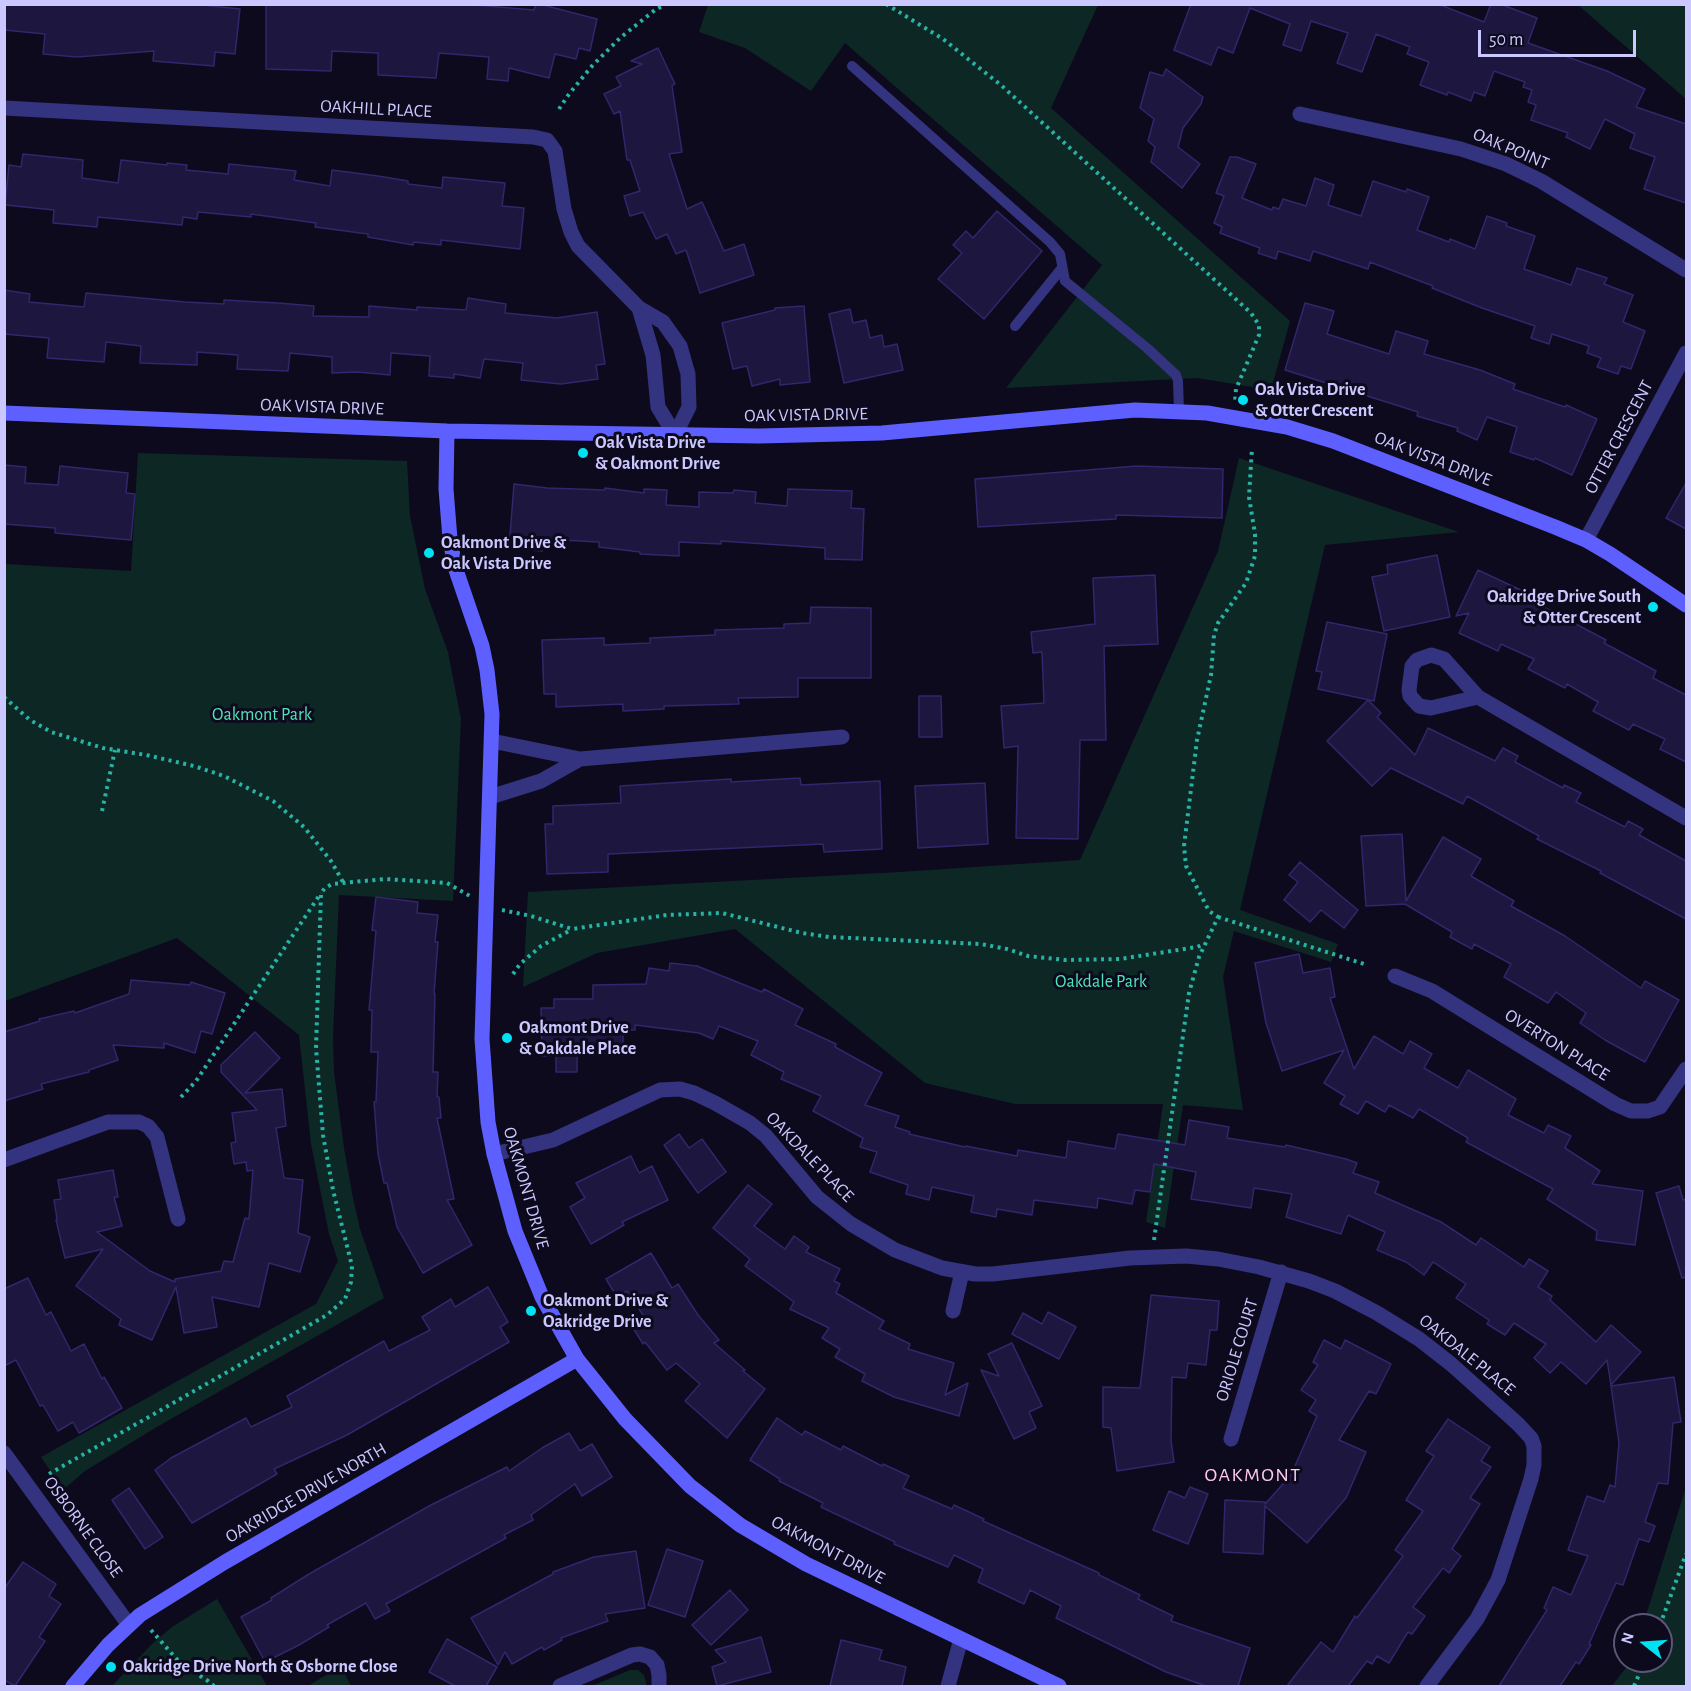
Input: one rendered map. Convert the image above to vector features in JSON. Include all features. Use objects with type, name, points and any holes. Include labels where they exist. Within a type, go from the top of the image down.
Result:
[{"type":"street","name":"OAKHILL PLACE","points":[[4,108],[538,137],[547,140],[555,151],[564,209],[578,246],[639,308],[663,322],[680,346],[690,396],[689,407],[675,435]]},
{"type":"street","name":"OAK POINT","points":[[1300,114],[1461,149],[1506,164],[1541,181],[1686,270]]},
{"type":"street","name":"OAKHILL PLACE","points":[[639,308],[653,355],[658,407],[675,435]]},
{"type":"street","name":"OTTER CRESCENT","points":[[1586,540],[1686,353]]},
{"type":"street","name":"OAK VISTA DRIVE","points":[[4,414],[447,431],[759,436],[882,433],[1136,410],[1179,411],[1245,419],[1315,435],[1586,540],[1686,605]]},
{"type":"street","name":"OAKMONT DRIVE","points":[[447,431],[446,489],[450,540],[455,567],[486,662],[491,702],[492,741],[482,1039],[484,1094],[494,1154],[512,1220],[542,1297],[578,1359],[644,1441],[690,1486],[740,1525],[806,1564],[1059,1686]]},
{"type":"street","points":[[1478,698],[1431,708],[1419,706],[1410,696],[1412,666],[1417,660],[1431,655],[1444,659],[1478,698],[1686,818]]},
{"type":"street","points":[[492,741],[580,759],[842,737]]},
{"type":"street","points":[[490,797],[541,781],[580,759]]},
{"type":"street","name":"OVERTON PLACE","points":[[1395,976],[1432,991],[1615,1104],[1631,1110],[1648,1112],[1660,1107],[1686,1069]]},
{"type":"street","name":"OAKDALE PLACE","points":[[494,1154],[553,1140],[660,1090],[687,1091],[715,1103],[750,1123],[766,1136],[817,1197],[851,1224],[895,1250],[942,1268],[993,1274],[1130,1258],[1175,1256],[1239,1262],[1281,1272],[1335,1291],[1377,1313],[1419,1339],[1451,1364],[1518,1424],[1531,1438],[1534,1446],[1531,1479],[1498,1580],[1477,1619],[1427,1686]]},
{"type":"street","points":[[4,1160],[108,1122],[139,1122],[148,1126],[157,1137],[178,1219]]},
{"type":"street","points":[[953,1311],[962,1272]]},
{"type":"street","name":"ORIOLE COURT","points":[[1231,1439],[1281,1272]]},
{"type":"street","name":"OAKRIDGE DRIVE NORTH","points":[[73,1686],[108,1645],[140,1615],[225,1562],[578,1359]]},
{"type":"street","name":"OSBORNE CLOSE","points":[[4,1453],[129,1624]]},
{"type":"street","points":[[948,1686],[961,1639]]},
{"type":"street","points":[[560,1686],[632,1654],[640,1654],[650,1657],[657,1665],[659,1686]]},
{"type":"lane","points":[[852,66],[1050,242],[1060,254],[1065,281],[1173,371],[1178,381],[1179,411]]},
{"type":"lane","points":[[1016,326],[1062,268]]},
{"type":"path","points":[[559,109],[592,66],[620,38],[666,4]]},
{"type":"path","points":[[886,4],[944,39],[1002,86],[1251,313],[1259,325],[1259,335],[1236,389],[1235,399]]},
{"type":"path","points":[[1252,448],[1249,497],[1255,534],[1255,556],[1246,583],[1218,623],[1214,635],[1211,675],[1197,740],[1189,801],[1184,846],[1186,866],[1209,911],[1218,917],[1365,964]]},
{"type":"path","points":[[4,698],[30,720],[74,741],[146,754],[204,769],[224,776],[273,801],[304,827],[331,861],[343,882]]},
{"type":"path","points":[[102,811],[116,750]]},
{"type":"path","points":[[181,1097],[196,1081],[325,888],[343,882],[385,879],[447,883],[469,895]]},
{"type":"path","points":[[49,1474],[327,1314],[345,1299],[351,1282],[352,1266],[333,1190],[323,1135],[316,1048],[320,900],[325,888]]},
{"type":"path","points":[[506,912],[531,915],[572,929]]},
{"type":"path","points":[[513,974],[520,964],[535,951],[572,929],[667,915],[722,913],[802,933],[830,937],[981,944],[1028,956],[1065,960],[1120,959],[1204,944]]},
{"type":"path","points":[[1154,1243],[1189,993],[1204,944],[1218,917]]},
{"type":"path","points":[[1664,1613],[1686,1554]]},
{"type":"path","points":[[151,1630],[180,1663],[214,1686]]},
{"type":"green space","points":[[708,5],[1098,5],[1051,108],[1290,321],[1271,390],[1197,378],[1006,388],[1102,265],[845,43],[811,91],[745,48],[699,32]]},
{"type":"green space","points":[[1578,5],[1686,5],[1686,99]]},
{"type":"green space","name":"Oakmont Park","points":[[138,453],[407,461],[410,516],[425,589],[448,652],[461,719],[453,901],[339,895],[333,1037],[334,1072],[353,1198],[360,1229],[384,1298],[155,1428],[85,1471],[63,1490],[41,1457],[316,1304],[338,1261],[329,1234],[311,1144],[299,1035],[177,938],[5,1001],[5,564],[131,571]]},
{"type":"green space","name":"Oakdale Park","points":[[1239,458],[1459,532],[1325,545],[1240,910],[1338,944],[1331,962],[1234,931],[1223,977],[1243,1110],[1183,1105],[1165,1228],[1146,1222],[1163,1104],[1015,1104],[925,1083],[735,929],[597,953],[523,987],[528,892],[1080,860],[1218,551]]},
{"type":"green space","points":[[1686,1487],[1686,1686],[1612,1686],[1622,1673],[1673,1673],[1673,1613],[1647,1613]]},
{"type":"green space","points":[[217,1599],[267,1686],[112,1686],[152,1644],[172,1627]]},
{"type":"green space","points":[[341,1666],[351,1686],[308,1686]]},
{"type":"green space","points":[[630,1670],[638,1670],[644,1675],[647,1686],[592,1686]]},
{"type":"building","points":[[4,4],[193,4],[240,9],[235,54],[215,52],[214,66],[153,61],[154,51],[77,57],[43,54],[45,34],[4,30]]},
{"type":"building","points":[[266,4],[462,4],[534,10],[536,4],[539,4],[597,19],[590,51],[579,48],[576,59],[555,54],[549,78],[509,68],[508,81],[487,79],[489,57],[439,53],[436,78],[378,75],[378,53],[332,51],[331,71],[266,69]]},
{"type":"building","points":[[1191,4],[1438,4],[1484,22],[1491,4],[1500,4],[1537,18],[1528,43],[1607,71],[1645,89],[1636,107],[1686,124],[1686,203],[1644,189],[1655,157],[1630,148],[1635,134],[1605,119],[1590,149],[1566,137],[1568,133],[1531,120],[1536,105],[1528,102],[1532,90],[1523,87],[1525,82],[1494,71],[1485,96],[1474,92],[1471,101],[1448,92],[1447,95],[1420,85],[1429,62],[1407,54],[1410,47],[1376,34],[1362,72],[1337,63],[1348,33],[1311,21],[1301,51],[1283,45],[1290,24],[1250,8],[1233,53],[1218,47],[1211,65],[1174,50]]},
{"type":"building","points":[[658,48],[675,84],[672,86],[682,152],[669,154],[687,209],[702,202],[724,251],[744,244],[754,275],[700,293],[686,250],[676,254],[667,234],[656,239],[643,212],[630,216],[624,196],[640,191],[630,160],[627,160],[620,111],[614,114],[604,94],[621,86],[616,77],[642,64],[631,61]]},
{"type":"building","points":[[1166,69],[1203,97],[1201,104],[1183,128],[1178,147],[1200,164],[1182,188],[1151,162],[1155,147],[1148,141],[1154,119],[1140,108],[1150,72],[1163,76]]},
{"type":"building","points":[[23,154],[83,160],[82,178],[118,183],[121,160],[187,165],[186,170],[228,174],[229,164],[296,171],[294,180],[330,186],[332,170],[442,188],[443,177],[505,183],[502,206],[524,208],[520,249],[441,240],[441,245],[414,242],[413,245],[368,237],[368,234],[315,227],[316,223],[251,214],[251,217],[198,212],[197,219],[183,217],[182,225],[98,217],[97,227],[53,223],[54,210],[5,205],[9,165],[21,167]]},
{"type":"building","points":[[1230,157],[1237,157],[1256,164],[1242,198],[1272,210],[1273,207],[1279,209],[1283,199],[1306,206],[1315,178],[1334,185],[1328,205],[1361,216],[1373,181],[1429,197],[1417,230],[1449,242],[1450,239],[1475,249],[1487,216],[1507,223],[1506,226],[1535,236],[1524,269],[1571,285],[1577,268],[1607,278],[1604,284],[1633,295],[1623,322],[1645,331],[1631,369],[1621,366],[1618,374],[1597,367],[1601,358],[1587,353],[1589,346],[1552,334],[1549,344],[1531,338],[1535,326],[1482,308],[1370,262],[1368,269],[1313,251],[1310,261],[1278,251],[1276,259],[1258,253],[1260,248],[1220,233],[1222,227],[1214,223],[1224,196],[1216,193]]},
{"type":"building","points":[[997,211],[1042,251],[984,319],[938,279],[962,253],[953,245],[966,231],[973,238]]},
{"type":"building","points":[[4,290],[30,294],[29,302],[84,307],[86,293],[185,302],[224,304],[224,300],[314,306],[313,316],[369,317],[369,306],[417,310],[417,307],[466,310],[468,298],[506,304],[505,313],[557,318],[597,312],[605,364],[596,365],[598,379],[561,384],[521,380],[523,363],[484,359],[480,378],[454,374],[454,378],[429,376],[430,356],[391,353],[390,375],[357,372],[332,373],[332,357],[290,353],[288,371],[237,369],[238,355],[197,352],[197,365],[140,363],[141,346],[106,342],[104,362],[47,358],[49,338],[4,334]]},
{"type":"building","points":[[1305,303],[1334,311],[1327,334],[1389,354],[1396,331],[1428,341],[1424,354],[1480,370],[1515,384],[1513,389],[1565,407],[1566,405],[1597,419],[1572,475],[1535,458],[1534,460],[1510,452],[1517,427],[1487,417],[1477,440],[1457,431],[1458,428],[1417,416],[1418,412],[1285,370]]},
{"type":"building","points":[[804,306],[810,382],[780,385],[780,379],[752,386],[747,366],[733,369],[722,323],[775,310],[775,308]]},
{"type":"building","points":[[850,309],[853,323],[866,320],[870,338],[882,335],[884,347],[897,344],[903,370],[844,383],[829,314]]},
{"type":"building","points":[[4,465],[26,467],[25,483],[58,485],[60,466],[128,473],[126,493],[135,494],[131,540],[55,533],[55,528],[4,524]]},
{"type":"building","points":[[1137,466],[1223,469],[1222,518],[1116,515],[1116,519],[978,527],[975,479]]},
{"type":"building","points":[[1686,483],[1686,529],[1666,518]]},
{"type":"building","points":[[514,484],[547,488],[605,490],[605,488],[644,493],[644,489],[667,490],[666,505],[699,507],[699,492],[733,493],[734,490],[756,492],[755,503],[787,506],[788,489],[852,491],[851,508],[864,509],[862,560],[825,559],[825,548],[721,541],[721,544],[679,542],[679,556],[640,554],[640,552],[599,547],[599,542],[543,539],[542,551],[509,548]]},
{"type":"building","points":[[1437,555],[1450,617],[1384,631],[1372,577],[1388,574],[1387,565]]},
{"type":"building","points":[[1478,570],[1525,592],[1523,596],[1606,640],[1604,643],[1656,671],[1653,678],[1686,695],[1686,762],[1660,749],[1665,739],[1633,724],[1629,730],[1593,711],[1598,702],[1567,684],[1565,688],[1528,669],[1534,659],[1501,644],[1498,651],[1459,633],[1469,613],[1456,616]]},
{"type":"building","points":[[1155,575],[1158,644],[1104,646],[1106,740],[1080,740],[1078,839],[1016,838],[1018,746],[1004,748],[1001,706],[1044,703],[1042,652],[1033,653],[1031,632],[1095,624],[1093,578]]},
{"type":"building","points":[[811,607],[871,608],[871,678],[798,678],[798,697],[738,698],[739,704],[664,706],[664,709],[623,711],[623,704],[556,707],[556,694],[544,694],[542,640],[604,638],[604,645],[650,643],[650,638],[715,635],[715,630],[784,628],[784,624],[810,623]]},
{"type":"building","points":[[1327,622],[1387,634],[1374,701],[1318,689],[1322,672],[1316,671]]},
{"type":"building","points":[[919,696],[941,696],[942,737],[919,737]]},
{"type":"building","points":[[1368,700],[1381,713],[1377,717],[1415,755],[1428,728],[1495,761],[1503,748],[1518,756],[1515,762],[1563,788],[1564,785],[1581,793],[1576,802],[1625,827],[1628,821],[1643,829],[1639,835],[1686,861],[1686,919],[1600,873],[1601,871],[1537,839],[1539,836],[1467,796],[1463,804],[1391,768],[1372,786],[1327,741]]},
{"type":"building","points":[[800,778],[801,785],[880,781],[882,849],[824,852],[823,844],[608,854],[608,872],[547,874],[545,824],[553,824],[553,806],[621,803],[620,786],[731,779],[731,782]]},
{"type":"building","points":[[985,783],[988,844],[918,848],[915,786]]},
{"type":"building","points":[[1402,834],[1406,901],[1443,837],[1481,859],[1471,876],[1514,901],[1511,906],[1565,936],[1641,988],[1645,981],[1679,1000],[1645,1062],[1580,1023],[1586,1013],[1556,992],[1548,1003],[1504,977],[1511,964],[1474,944],[1472,949],[1450,937],[1452,932],[1405,904],[1366,906],[1361,836]]},
{"type":"building","points":[[1300,862],[1358,910],[1344,928],[1321,910],[1310,922],[1284,900],[1298,882],[1289,875]]},
{"type":"building","points":[[376,897],[418,902],[417,913],[438,915],[435,942],[438,942],[434,994],[433,1072],[438,1072],[437,1097],[439,1097],[441,1118],[437,1118],[454,1199],[447,1200],[472,1245],[423,1273],[397,1227],[378,1154],[374,1102],[376,1102],[378,1052],[371,1052],[372,1010],[369,1010],[376,931],[372,930]]},
{"type":"building","points":[[1299,954],[1303,973],[1330,968],[1335,997],[1330,998],[1354,1069],[1374,1036],[1403,1054],[1410,1041],[1432,1054],[1424,1068],[1458,1088],[1468,1070],[1516,1099],[1508,1115],[1544,1133],[1548,1125],[1571,1136],[1565,1148],[1600,1171],[1592,1184],[1643,1191],[1635,1245],[1596,1240],[1597,1231],[1547,1199],[1553,1189],[1466,1142],[1468,1138],[1419,1109],[1413,1118],[1389,1105],[1385,1112],[1366,1101],[1358,1114],[1340,1104],[1345,1096],[1324,1083],[1344,1050],[1282,1071],[1266,1023],[1255,963]]},
{"type":"building","points":[[670,963],[697,966],[762,992],[764,989],[803,1009],[795,1025],[836,1044],[835,1047],[882,1073],[865,1105],[899,1116],[895,1127],[910,1132],[909,1134],[1017,1156],[1018,1150],[1066,1158],[1068,1141],[1115,1149],[1118,1134],[1185,1145],[1189,1120],[1229,1127],[1227,1138],[1285,1147],[1286,1145],[1346,1159],[1357,1163],[1353,1173],[1379,1182],[1375,1193],[1441,1222],[1476,1245],[1481,1238],[1524,1267],[1529,1259],[1548,1271],[1538,1287],[1552,1296],[1550,1300],[1596,1342],[1611,1325],[1641,1352],[1611,1385],[1607,1360],[1586,1384],[1561,1362],[1550,1373],[1534,1358],[1546,1344],[1514,1323],[1505,1335],[1487,1324],[1489,1320],[1456,1298],[1466,1284],[1433,1262],[1424,1275],[1406,1262],[1377,1250],[1385,1232],[1348,1215],[1341,1234],[1286,1217],[1292,1194],[1254,1188],[1251,1208],[1191,1199],[1196,1172],[1154,1164],[1150,1192],[1135,1190],[1132,1204],[1098,1198],[1097,1208],[1034,1200],[1032,1215],[997,1209],[996,1217],[971,1212],[974,1196],[932,1187],[929,1200],[906,1194],[908,1185],[870,1172],[877,1152],[860,1147],[863,1138],[813,1111],[821,1096],[781,1079],[784,1072],[751,1055],[758,1041],[719,1026],[713,1039],[699,1033],[635,1025],[635,1030],[623,1030],[623,1052],[577,1053],[577,1072],[556,1072],[556,1056],[542,1056],[541,1008],[554,1008],[554,999],[593,999],[593,985],[646,984],[649,968],[669,971]]},
{"type":"building","points":[[131,980],[190,985],[191,982],[225,993],[212,1034],[201,1031],[195,1053],[164,1043],[164,1048],[113,1045],[118,1060],[89,1070],[89,1072],[41,1084],[43,1089],[4,1101],[4,1032],[40,1021],[39,1019],[74,1011],[75,1013],[129,994]]},
{"type":"building","points":[[255,1032],[280,1058],[245,1093],[282,1089],[286,1126],[276,1128],[284,1178],[303,1180],[298,1233],[310,1237],[300,1272],[269,1263],[259,1307],[212,1297],[217,1327],[184,1333],[176,1287],[152,1340],[119,1325],[121,1319],[76,1286],[103,1249],[65,1258],[54,1200],[61,1199],[58,1180],[113,1170],[118,1197],[114,1197],[122,1226],[97,1232],[150,1271],[175,1282],[175,1279],[221,1271],[224,1261],[233,1262],[245,1218],[249,1219],[253,1170],[247,1171],[246,1162],[234,1164],[231,1143],[236,1142],[232,1113],[257,1110],[221,1072],[221,1065]]},
{"type":"building","points":[[679,1134],[689,1148],[702,1139],[726,1172],[698,1193],[664,1145]]},
{"type":"building","points":[[631,1156],[639,1173],[652,1166],[668,1200],[622,1222],[624,1225],[591,1244],[570,1207],[585,1198],[576,1183]]},
{"type":"building","points":[[748,1185],[772,1204],[754,1226],[785,1249],[794,1236],[809,1247],[806,1252],[840,1269],[834,1281],[840,1284],[836,1293],[884,1321],[879,1329],[910,1344],[908,1349],[954,1363],[945,1395],[968,1383],[959,1416],[894,1397],[862,1381],[865,1374],[835,1357],[840,1349],[822,1338],[829,1328],[790,1309],[794,1302],[745,1266],[750,1259],[713,1228]]},
{"type":"building","points":[[1679,1186],[1683,1200],[1686,1199],[1686,1277],[1682,1278],[1656,1193]]},
{"type":"building","points":[[651,1253],[672,1288],[678,1284],[698,1315],[719,1340],[714,1343],[765,1389],[727,1438],[685,1401],[700,1384],[676,1363],[667,1370],[645,1342],[643,1344],[632,1326],[645,1318],[627,1291],[617,1297],[606,1279]]},
{"type":"building","points":[[28,1278],[46,1315],[51,1312],[71,1351],[84,1344],[102,1379],[104,1377],[122,1408],[79,1433],[73,1422],[58,1431],[43,1405],[40,1406],[16,1360],[4,1366],[4,1289]]},
{"type":"building","points":[[488,1287],[508,1322],[500,1327],[509,1342],[347,1435],[274,1469],[277,1474],[192,1523],[155,1470],[171,1458],[246,1418],[251,1427],[292,1407],[287,1396],[384,1341],[389,1351],[430,1330],[422,1317],[451,1299],[455,1307]]},
{"type":"building","points":[[1151,1295],[1219,1301],[1217,1330],[1210,1330],[1206,1365],[1188,1363],[1186,1378],[1172,1377],[1171,1440],[1174,1462],[1117,1471],[1111,1428],[1103,1427],[1103,1387],[1140,1388]]},
{"type":"building","points":[[1048,1312],[1076,1327],[1059,1359],[1012,1334],[1023,1313],[1042,1324]]},
{"type":"building","points":[[1324,1340],[1341,1349],[1345,1340],[1391,1364],[1376,1394],[1369,1391],[1339,1440],[1366,1452],[1346,1498],[1307,1543],[1265,1506],[1263,1554],[1223,1552],[1225,1500],[1265,1502],[1265,1504],[1291,1475],[1317,1416],[1309,1411],[1316,1400],[1301,1390],[1318,1365],[1313,1362]]},
{"type":"building","points":[[1012,1343],[1042,1406],[1029,1412],[1036,1428],[1014,1439],[981,1370],[999,1376],[988,1354]]},
{"type":"building","points":[[1674,1377],[1681,1422],[1673,1423],[1668,1484],[1658,1483],[1645,1522],[1655,1526],[1649,1542],[1639,1539],[1623,1585],[1616,1583],[1589,1644],[1591,1645],[1579,1664],[1576,1662],[1560,1686],[1499,1686],[1547,1610],[1544,1608],[1553,1587],[1571,1595],[1588,1556],[1568,1550],[1587,1496],[1604,1502],[1610,1485],[1615,1487],[1619,1443],[1611,1386]]},
{"type":"building","points":[[777,1418],[802,1435],[805,1431],[841,1450],[843,1446],[882,1466],[883,1464],[909,1476],[903,1488],[952,1509],[954,1505],[984,1519],[983,1521],[1099,1573],[1140,1595],[1138,1599],[1173,1616],[1171,1621],[1250,1648],[1238,1686],[1206,1686],[1166,1672],[1056,1618],[1061,1606],[1030,1590],[1024,1604],[978,1582],[983,1569],[954,1555],[948,1567],[894,1544],[895,1542],[821,1507],[823,1503],[779,1481],[780,1479],[750,1460]]},
{"type":"building","points":[[1448,1419],[1490,1447],[1481,1461],[1491,1467],[1470,1498],[1480,1504],[1452,1549],[1461,1556],[1449,1573],[1443,1568],[1413,1607],[1425,1616],[1412,1634],[1408,1632],[1389,1663],[1377,1656],[1372,1664],[1367,1661],[1348,1686],[1287,1686],[1321,1642],[1333,1652],[1355,1616],[1357,1618],[1403,1556],[1395,1550],[1423,1511],[1406,1500],[1434,1456],[1426,1451]]},
{"type":"building","points":[[569,1433],[580,1451],[592,1444],[612,1477],[582,1496],[575,1484],[531,1515],[533,1520],[504,1535],[506,1538],[386,1604],[390,1611],[375,1619],[366,1603],[327,1625],[329,1627],[299,1645],[265,1662],[241,1617],[272,1600],[271,1598],[309,1574],[431,1505],[507,1467],[509,1471]]},
{"type":"building","points":[[1190,1487],[1208,1494],[1188,1544],[1153,1530],[1169,1491],[1185,1498]]},
{"type":"building","points":[[129,1488],[163,1537],[145,1549],[112,1500]]},
{"type":"building","points":[[667,1549],[703,1561],[685,1617],[648,1605]]},
{"type":"building","points":[[636,1551],[645,1608],[605,1614],[608,1621],[561,1638],[562,1640],[544,1650],[542,1647],[512,1664],[505,1652],[498,1665],[471,1618],[553,1572],[594,1557]]},
{"type":"building","points":[[23,1562],[56,1584],[49,1596],[61,1604],[39,1637],[45,1641],[15,1686],[4,1680],[4,1589]]},
{"type":"building","points":[[730,1590],[748,1610],[711,1645],[692,1625]]},
{"type":"building","points":[[761,1637],[771,1672],[717,1686],[712,1667],[726,1662],[715,1650]]},
{"type":"building","points":[[447,1639],[497,1667],[486,1686],[455,1686],[429,1672]]},
{"type":"building","points":[[841,1640],[882,1650],[879,1660],[906,1667],[902,1686],[830,1686]]},
{"type":"place","name":"Oak Vista Drive & Otter Crescent","points":[[1243,400]]},
{"type":"place","name":"Oak Vista Drive & Oakmont Drive","points":[[583,453]]},
{"type":"place","name":"Oakmont Drive & Oak Vista Drive","points":[[429,553]]},
{"type":"place","name":"Oakridge Drive South & Otter Crescent","points":[[1653,607]]},
{"type":"place","name":"Oakmont Drive & Oakdale Place","points":[[507,1038]]},
{"type":"place","name":"Oakmont Drive & Oakridge Drive","points":[[531,1311]]},
{"type":"place","name":"Oakridge Drive North & Osborne Close","points":[[111,1667]]},
{"type":"district","name":"OAKMONT","points":[[1253,1475]]}]
